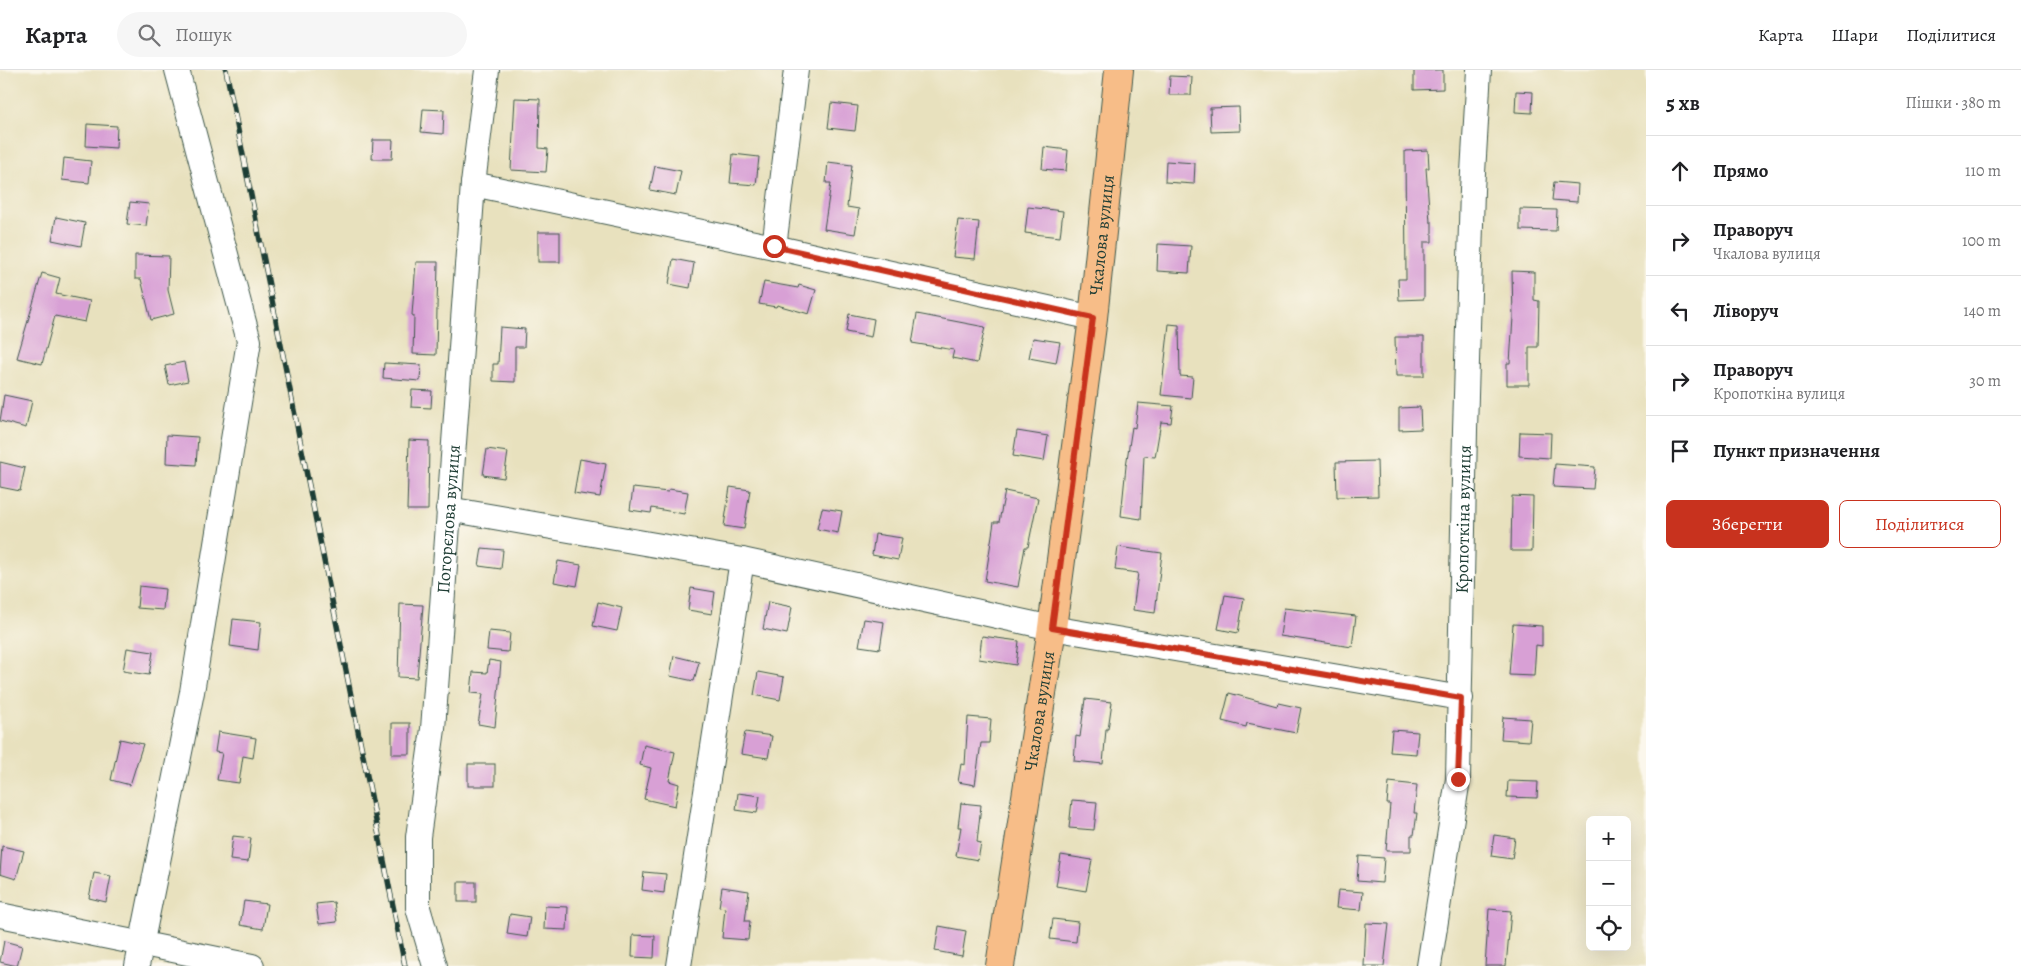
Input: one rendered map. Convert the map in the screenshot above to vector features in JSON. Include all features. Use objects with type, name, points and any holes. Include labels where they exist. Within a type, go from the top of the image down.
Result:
[{"type":"main road","name":"Чкалова вулиця","points":[[1000,966],[1052,628],[1093,318],[1118,70]]},
{"type":"street","points":[[139,955],[192,692],[249,341],[177,70]]},
{"type":"street","name":"Погорєлова вулиця","points":[[435,966],[418,908],[418,837],[433,729],[473,184],[487,70]]},
{"type":"street","points":[[774,246],[796,70]]},
{"type":"street","name":"Кропоткіна вулиця","points":[[1429,966],[1458,779],[1472,190],[1479,70]]},
{"type":"street","points":[[473,184],[774,246],[1093,318]]},
{"type":"street","points":[[448,509],[742,560],[1052,628],[1461,698]]},
{"type":"street","points":[[679,966],[742,560]]},
{"type":"street","points":[[0,915],[139,955],[252,966]]},
{"type":"building","points":[[1414,70],[1443,70],[1443,89],[1414,90]]},
{"type":"building","points":[[1170,76],[1192,77],[1191,95],[1169,95]]},
{"type":"building","points":[[1516,91],[1533,92],[1532,113],[1515,112]]},
{"type":"building","points":[[515,98],[540,99],[539,148],[548,149],[546,172],[511,170]]},
{"type":"building","points":[[831,103],[858,106],[855,131],[828,128]]},
{"type":"building","points":[[1239,107],[1240,131],[1211,132],[1210,108]]},
{"type":"building","points":[[423,109],[444,110],[443,134],[421,132]]},
{"type":"building","points":[[87,124],[117,126],[116,148],[86,146]]},
{"type":"building","points":[[373,140],[393,140],[392,159],[372,159]]},
{"type":"building","points":[[1044,147],[1068,150],[1066,171],[1042,169]]},
{"type":"building","points":[[1428,150],[1429,168],[1426,168],[1430,222],[1432,222],[1432,242],[1424,242],[1424,299],[1399,300],[1398,279],[1406,279],[1405,151]]},
{"type":"building","points":[[733,154],[759,157],[756,185],[730,183]]},
{"type":"building","points":[[64,158],[91,161],[89,183],[62,180]]},
{"type":"building","points":[[1166,161],[1195,163],[1194,184],[1165,182]]},
{"type":"building","points":[[828,162],[852,165],[847,207],[859,209],[855,234],[824,229],[831,183],[826,183]]},
{"type":"building","points":[[655,166],[681,171],[676,195],[650,190]]},
{"type":"building","points":[[1554,182],[1578,184],[1577,202],[1552,200]]},
{"type":"building","points":[[130,202],[149,204],[146,226],[127,224]]},
{"type":"building","points":[[1028,207],[1063,211],[1060,237],[1025,233]]},
{"type":"building","points":[[1520,209],[1557,210],[1556,231],[1520,230]]},
{"type":"building","points":[[56,217],[85,223],[81,246],[52,240]]},
{"type":"building","points":[[958,220],[979,222],[975,259],[953,257]]},
{"type":"building","points":[[538,232],[560,232],[560,262],[538,262]]},
{"type":"building","points":[[1158,244],[1191,246],[1189,273],[1157,271]]},
{"type":"building","points":[[135,255],[169,256],[168,290],[174,314],[151,320],[141,279],[135,279]]},
{"type":"building","points":[[673,259],[694,263],[690,288],[669,284]]},
{"type":"building","points":[[416,262],[438,262],[436,355],[413,354],[414,316],[412,315]]},
{"type":"building","points":[[1512,271],[1534,272],[1534,300],[1539,301],[1538,347],[1529,347],[1529,385],[1507,385],[1507,363],[1510,363],[1513,317]]},
{"type":"building","points":[[42,273],[60,278],[56,294],[90,301],[85,322],[55,316],[42,364],[17,358]]},
{"type":"building","points":[[764,282],[798,288],[799,285],[816,290],[809,314],[777,305],[776,307],[759,304]]},
{"type":"building","points":[[849,314],[874,319],[871,337],[846,332]]},
{"type":"building","points":[[917,314],[985,327],[977,363],[952,358],[954,350],[912,343]]},
{"type":"building","points":[[1169,324],[1179,325],[1180,376],[1193,377],[1191,398],[1161,395]]},
{"type":"building","points":[[500,327],[525,329],[524,347],[515,347],[515,382],[493,381],[493,364],[498,364]]},
{"type":"building","points":[[1395,337],[1424,337],[1424,376],[1396,376]]},
{"type":"building","points":[[1033,338],[1060,342],[1056,363],[1029,358]]},
{"type":"building","points":[[184,362],[188,381],[169,385],[165,366]]},
{"type":"building","points":[[384,363],[421,365],[420,381],[383,378]]},
{"type":"building","points":[[412,390],[432,391],[431,408],[411,407]]},
{"type":"building","points":[[4,395],[32,401],[26,428],[0,421]]},
{"type":"building","points":[[1138,403],[1173,406],[1171,423],[1161,422],[1155,457],[1144,456],[1141,519],[1121,516],[1126,466],[1132,427],[1135,428]]},
{"type":"building","points":[[1420,407],[1421,429],[1399,430],[1399,408]]},
{"type":"building","points":[[1017,431],[1048,436],[1044,461],[1013,456]]},
{"type":"building","points":[[1520,432],[1551,433],[1550,458],[1519,456]]},
{"type":"building","points":[[167,435],[198,437],[196,465],[166,463]]},
{"type":"building","points":[[409,440],[429,441],[428,510],[407,510]]},
{"type":"building","points":[[487,449],[508,452],[504,478],[483,475]]},
{"type":"building","points":[[580,459],[606,464],[600,497],[574,493]]},
{"type":"building","points":[[1377,461],[1378,496],[1337,497],[1336,462]]},
{"type":"building","points":[[0,462],[25,468],[20,491],[0,487]]},
{"type":"building","points":[[1555,464],[1595,467],[1593,489],[1553,487]]},
{"type":"building","points":[[730,487],[750,490],[744,529],[724,526]]},
{"type":"building","points":[[633,488],[668,492],[669,489],[688,492],[684,514],[652,508],[651,513],[630,510]]},
{"type":"building","points":[[1005,491],[1038,498],[1028,547],[1025,547],[1018,587],[985,581],[994,522],[999,522]]},
{"type":"building","points":[[1512,496],[1533,497],[1532,551],[1511,551]]},
{"type":"building","points":[[822,508],[842,511],[838,533],[817,529]]},
{"type":"building","points":[[875,534],[902,538],[898,560],[872,555]]},
{"type":"building","points":[[1118,547],[1162,553],[1155,613],[1133,610],[1138,573],[1115,570]]},
{"type":"building","points":[[482,548],[503,550],[501,569],[479,566]]},
{"type":"building","points":[[558,561],[581,565],[577,586],[554,582]]},
{"type":"building","points":[[139,586],[165,589],[163,610],[137,608]]},
{"type":"building","points":[[691,588],[715,592],[712,614],[688,610]]},
{"type":"building","points":[[1225,595],[1244,598],[1238,633],[1218,629]]},
{"type":"building","points":[[598,602],[622,608],[617,631],[593,626]]},
{"type":"building","points":[[768,602],[792,607],[787,634],[763,629]]},
{"type":"building","points":[[400,604],[423,605],[417,678],[398,677]]},
{"type":"building","points":[[1284,608],[1356,616],[1352,647],[1280,636]]},
{"type":"building","points":[[233,619],[261,622],[258,650],[230,646]]},
{"type":"building","points":[[864,619],[884,622],[880,649],[859,646]]},
{"type":"building","points":[[1513,624],[1542,626],[1542,646],[1536,645],[1534,676],[1509,675]]},
{"type":"building","points":[[489,631],[510,633],[508,652],[487,650]]},
{"type":"building","points":[[982,636],[1019,641],[1016,665],[979,659]]},
{"type":"building","points":[[127,648],[153,652],[149,675],[123,671]]},
{"type":"building","points":[[674,656],[699,662],[694,681],[670,676]]},
{"type":"building","points":[[489,660],[501,662],[495,727],[478,724],[483,694],[471,693],[473,672],[487,673]]},
{"type":"building","points":[[758,672],[784,677],[780,700],[754,695]]},
{"type":"building","points":[[1229,693],[1277,706],[1278,703],[1301,708],[1296,733],[1247,723],[1246,727],[1222,721]]},
{"type":"building","points":[[1085,699],[1112,702],[1108,729],[1106,729],[1103,764],[1074,761],[1076,736],[1080,737]]},
{"type":"building","points":[[968,717],[991,719],[989,743],[981,743],[975,785],[958,782],[961,764],[965,765]]},
{"type":"building","points":[[1503,717],[1531,719],[1529,741],[1501,739]]},
{"type":"building","points":[[392,723],[410,723],[410,754],[392,754]]},
{"type":"building","points":[[1392,730],[1418,732],[1416,754],[1390,752]]},
{"type":"building","points":[[218,732],[256,738],[253,758],[243,756],[239,783],[217,780],[222,753],[215,752]]},
{"type":"building","points":[[745,732],[772,736],[768,758],[741,754]]},
{"type":"building","points":[[120,739],[143,744],[130,785],[111,780]]},
{"type":"building","points":[[644,745],[675,752],[669,781],[679,784],[675,806],[644,799],[651,768],[640,765]]},
{"type":"building","points":[[468,764],[495,764],[495,786],[468,786]]},
{"type":"building","points":[[1508,781],[1538,782],[1537,798],[1507,797]]},
{"type":"building","points":[[1389,782],[1417,785],[1414,813],[1417,813],[1414,835],[1411,835],[1411,851],[1386,851],[1390,804],[1387,804]]},
{"type":"building","points":[[738,793],[760,796],[757,813],[736,810]]},
{"type":"building","points":[[1072,800],[1097,802],[1094,830],[1069,828]]},
{"type":"building","points":[[961,803],[981,805],[977,842],[981,843],[978,860],[956,856],[961,827],[958,827]]},
{"type":"building","points":[[1494,835],[1515,838],[1512,859],[1491,856]]},
{"type":"building","points":[[233,836],[251,838],[248,862],[230,860]]},
{"type":"building","points":[[2,846],[24,851],[16,879],[0,874]]},
{"type":"building","points":[[1061,855],[1092,860],[1086,891],[1056,886]]},
{"type":"building","points":[[1359,856],[1384,858],[1382,883],[1357,881]]},
{"type":"building","points":[[644,872],[666,874],[664,893],[642,890]]},
{"type":"building","points":[[94,873],[111,876],[106,902],[89,898]]},
{"type":"building","points":[[458,882],[476,882],[476,902],[458,902]]},
{"type":"building","points":[[722,887],[749,891],[745,921],[750,921],[748,940],[722,938],[725,908],[719,907]]},
{"type":"building","points":[[1338,890],[1363,892],[1361,910],[1336,908]]},
{"type":"building","points":[[244,901],[267,904],[263,929],[240,925]]},
{"type":"building","points":[[334,902],[337,922],[319,924],[316,904]]},
{"type":"building","points":[[545,906],[568,907],[567,930],[544,929]]},
{"type":"building","points":[[1489,909],[1511,911],[1506,966],[1485,966]]},
{"type":"building","points":[[510,914],[530,917],[527,937],[507,934]]},
{"type":"building","points":[[1053,919],[1078,922],[1076,942],[1050,939]]},
{"type":"building","points":[[1366,923],[1389,924],[1384,966],[1364,966]]},
{"type":"building","points":[[939,926],[966,931],[962,956],[935,951]]},
{"type":"building","points":[[633,935],[655,936],[654,958],[632,957]]},
{"type":"building","points":[[4,941],[22,946],[17,966],[0,962]]},
{"type":"railway","points":[[226,70],[405,966]]},
{"type":"route","points":[[774,246],[1093,318],[1052,628],[1461,698],[1458,779]]}]
